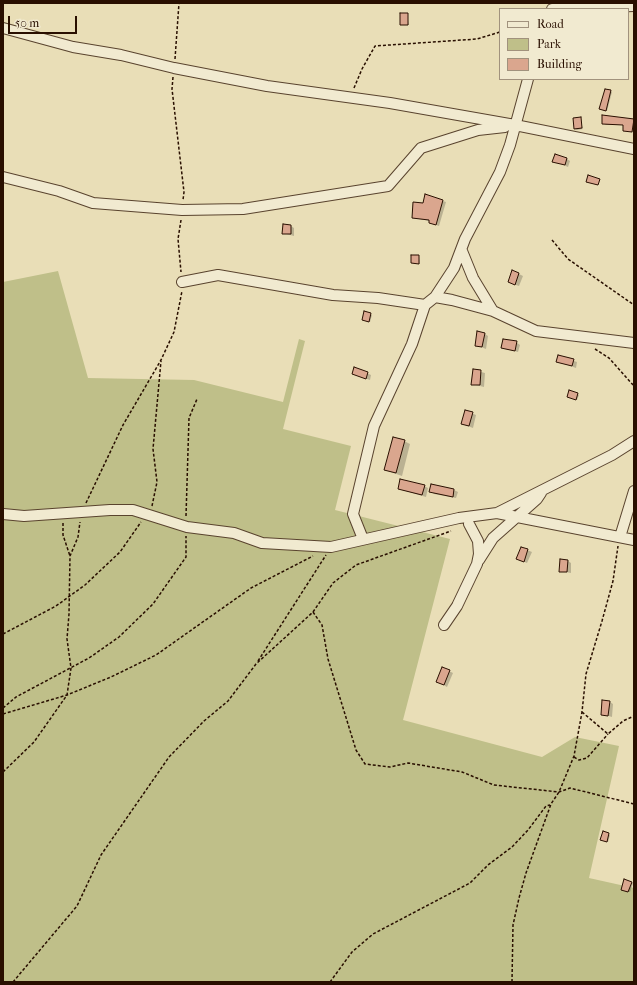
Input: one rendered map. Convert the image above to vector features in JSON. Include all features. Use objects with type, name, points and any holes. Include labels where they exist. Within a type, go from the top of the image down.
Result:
[{"type":"street","points":[[579,8],[634,6]]},
{"type":"street","points":[[3,28],[73,47],[121,55],[174,68],[266,86],[350,97],[515,125],[634,149]]},
{"type":"street","points":[[363,539],[353,514],[374,426],[412,344],[425,305],[435,297],[454,268],[462,251],[465,239],[500,172],[510,145],[528,80]]},
{"type":"street","points":[[3,177],[58,191],[93,203],[182,210],[243,209],[388,186],[421,148],[478,130],[515,125]]},
{"type":"street","points":[[462,251],[473,278],[493,311]]},
{"type":"street","points":[[182,282],[218,275],[333,295],[378,298],[425,305]]},
{"type":"street","points":[[435,297],[493,311],[536,331],[634,343]]},
{"type":"street","points":[[3,514],[24,516],[133,510],[187,527],[234,532],[262,543],[331,547],[460,518],[497,513],[612,455],[634,441]]},
{"type":"street","points":[[444,626],[460,600],[477,564],[493,538],[537,499],[543,490]]},
{"type":"street","points":[[620,537],[634,491]]},
{"type":"street","points":[[497,513],[634,540]]},
{"type":"street","points":[[469,524],[478,541],[479,554],[477,564]]},
{"type":"path","points":[[70,556],[78,537],[82,512],[123,425],[161,360],[174,332],[182,300],[178,239],[184,192],[172,89],[180,3]]},
{"type":"path","points":[[350,97],[362,69],[375,46],[476,39],[499,32]]},
{"type":"path","points":[[552,240],[568,259],[634,305]]},
{"type":"path","points":[[592,346],[609,358],[634,386]]},
{"type":"path","points":[[3,708],[16,697],[89,658],[119,637],[153,604],[186,557],[189,418],[197,399]]},
{"type":"path","points":[[3,772],[34,742],[67,695],[71,668],[67,639],[70,614],[70,556],[63,535],[62,513]]},
{"type":"path","points":[[256,664],[313,612],[333,583],[356,565],[469,524]]},
{"type":"path","points":[[512,982],[515,918],[526,873],[551,804],[559,792],[574,756],[582,712],[586,674],[613,581],[620,537]]},
{"type":"path","points":[[13,982],[77,906],[101,855],[165,762],[180,744],[228,702],[256,664],[322,564],[331,547]]},
{"type":"path","points":[[3,714],[67,695],[111,677],[156,655],[251,588],[317,554]]},
{"type":"path","points":[[313,612],[322,625],[328,658],[356,750],[366,764],[390,768],[408,762],[462,772],[494,785],[559,792],[570,788],[634,804]]},
{"type":"path","points":[[582,712],[608,734]]},
{"type":"path","points":[[574,756],[579,760],[587,758],[608,734],[623,721],[634,716]]},
{"type":"path","points":[[330,982],[352,952],[372,934],[470,883],[488,865],[512,847],[528,830],[546,806],[551,804]]},
{"type":"green space","points":[[58,271],[88,378],[194,380],[283,402],[299,339],[305,341],[283,429],[351,446],[335,510],[450,539],[403,720],[542,757],[575,737],[619,746],[589,878],[634,888],[634,982],[3,982],[3,282]]},
{"type":"building","points":[[400,13],[408,13],[408,25],[400,25]]},
{"type":"building","points":[[605,89],[611,90],[606,111],[599,109]]},
{"type":"building","points":[[602,115],[634,119],[632,132],[623,131],[623,125],[602,124]]},
{"type":"building","points":[[581,117],[582,128],[574,129],[573,118]]},
{"type":"building","points":[[555,154],[567,158],[565,165],[552,162]]},
{"type":"building","points":[[588,175],[600,179],[598,185],[586,182]]},
{"type":"building","points":[[425,194],[443,200],[436,225],[429,223],[429,220],[412,218],[413,202],[423,203]]},
{"type":"building","points":[[283,224],[291,225],[291,234],[282,234]]},
{"type":"building","points":[[411,255],[419,255],[419,264],[411,263]]},
{"type":"building","points":[[512,270],[519,273],[515,285],[508,282]]},
{"type":"building","points":[[364,311],[371,313],[369,322],[362,320]]},
{"type":"building","points":[[477,331],[485,333],[482,347],[475,346]]},
{"type":"building","points":[[503,339],[517,341],[515,351],[501,348]]},
{"type":"building","points":[[558,355],[574,359],[572,366],[556,362]]},
{"type":"building","points":[[354,367],[368,372],[366,379],[352,374]]},
{"type":"building","points":[[473,369],[481,370],[480,385],[471,385]]},
{"type":"building","points":[[569,390],[578,393],[576,400],[567,397]]},
{"type":"building","points":[[465,410],[473,412],[469,426],[461,424]]},
{"type":"building","points":[[393,437],[405,440],[396,473],[384,470]]},
{"type":"building","points":[[400,479],[425,485],[422,495],[398,489]]},
{"type":"building","points":[[431,484],[454,489],[453,497],[429,492]]},
{"type":"building","points":[[521,547],[528,549],[524,562],[516,559]]},
{"type":"building","points":[[560,559],[568,560],[567,572],[559,572]]},
{"type":"building","points":[[442,667],[450,670],[444,685],[436,682]]},
{"type":"building","points":[[602,700],[610,701],[608,716],[601,715]]},
{"type":"building","points":[[603,831],[609,833],[607,842],[600,840]]},
{"type":"building","points":[[624,879],[632,882],[628,892],[621,890]]}]
